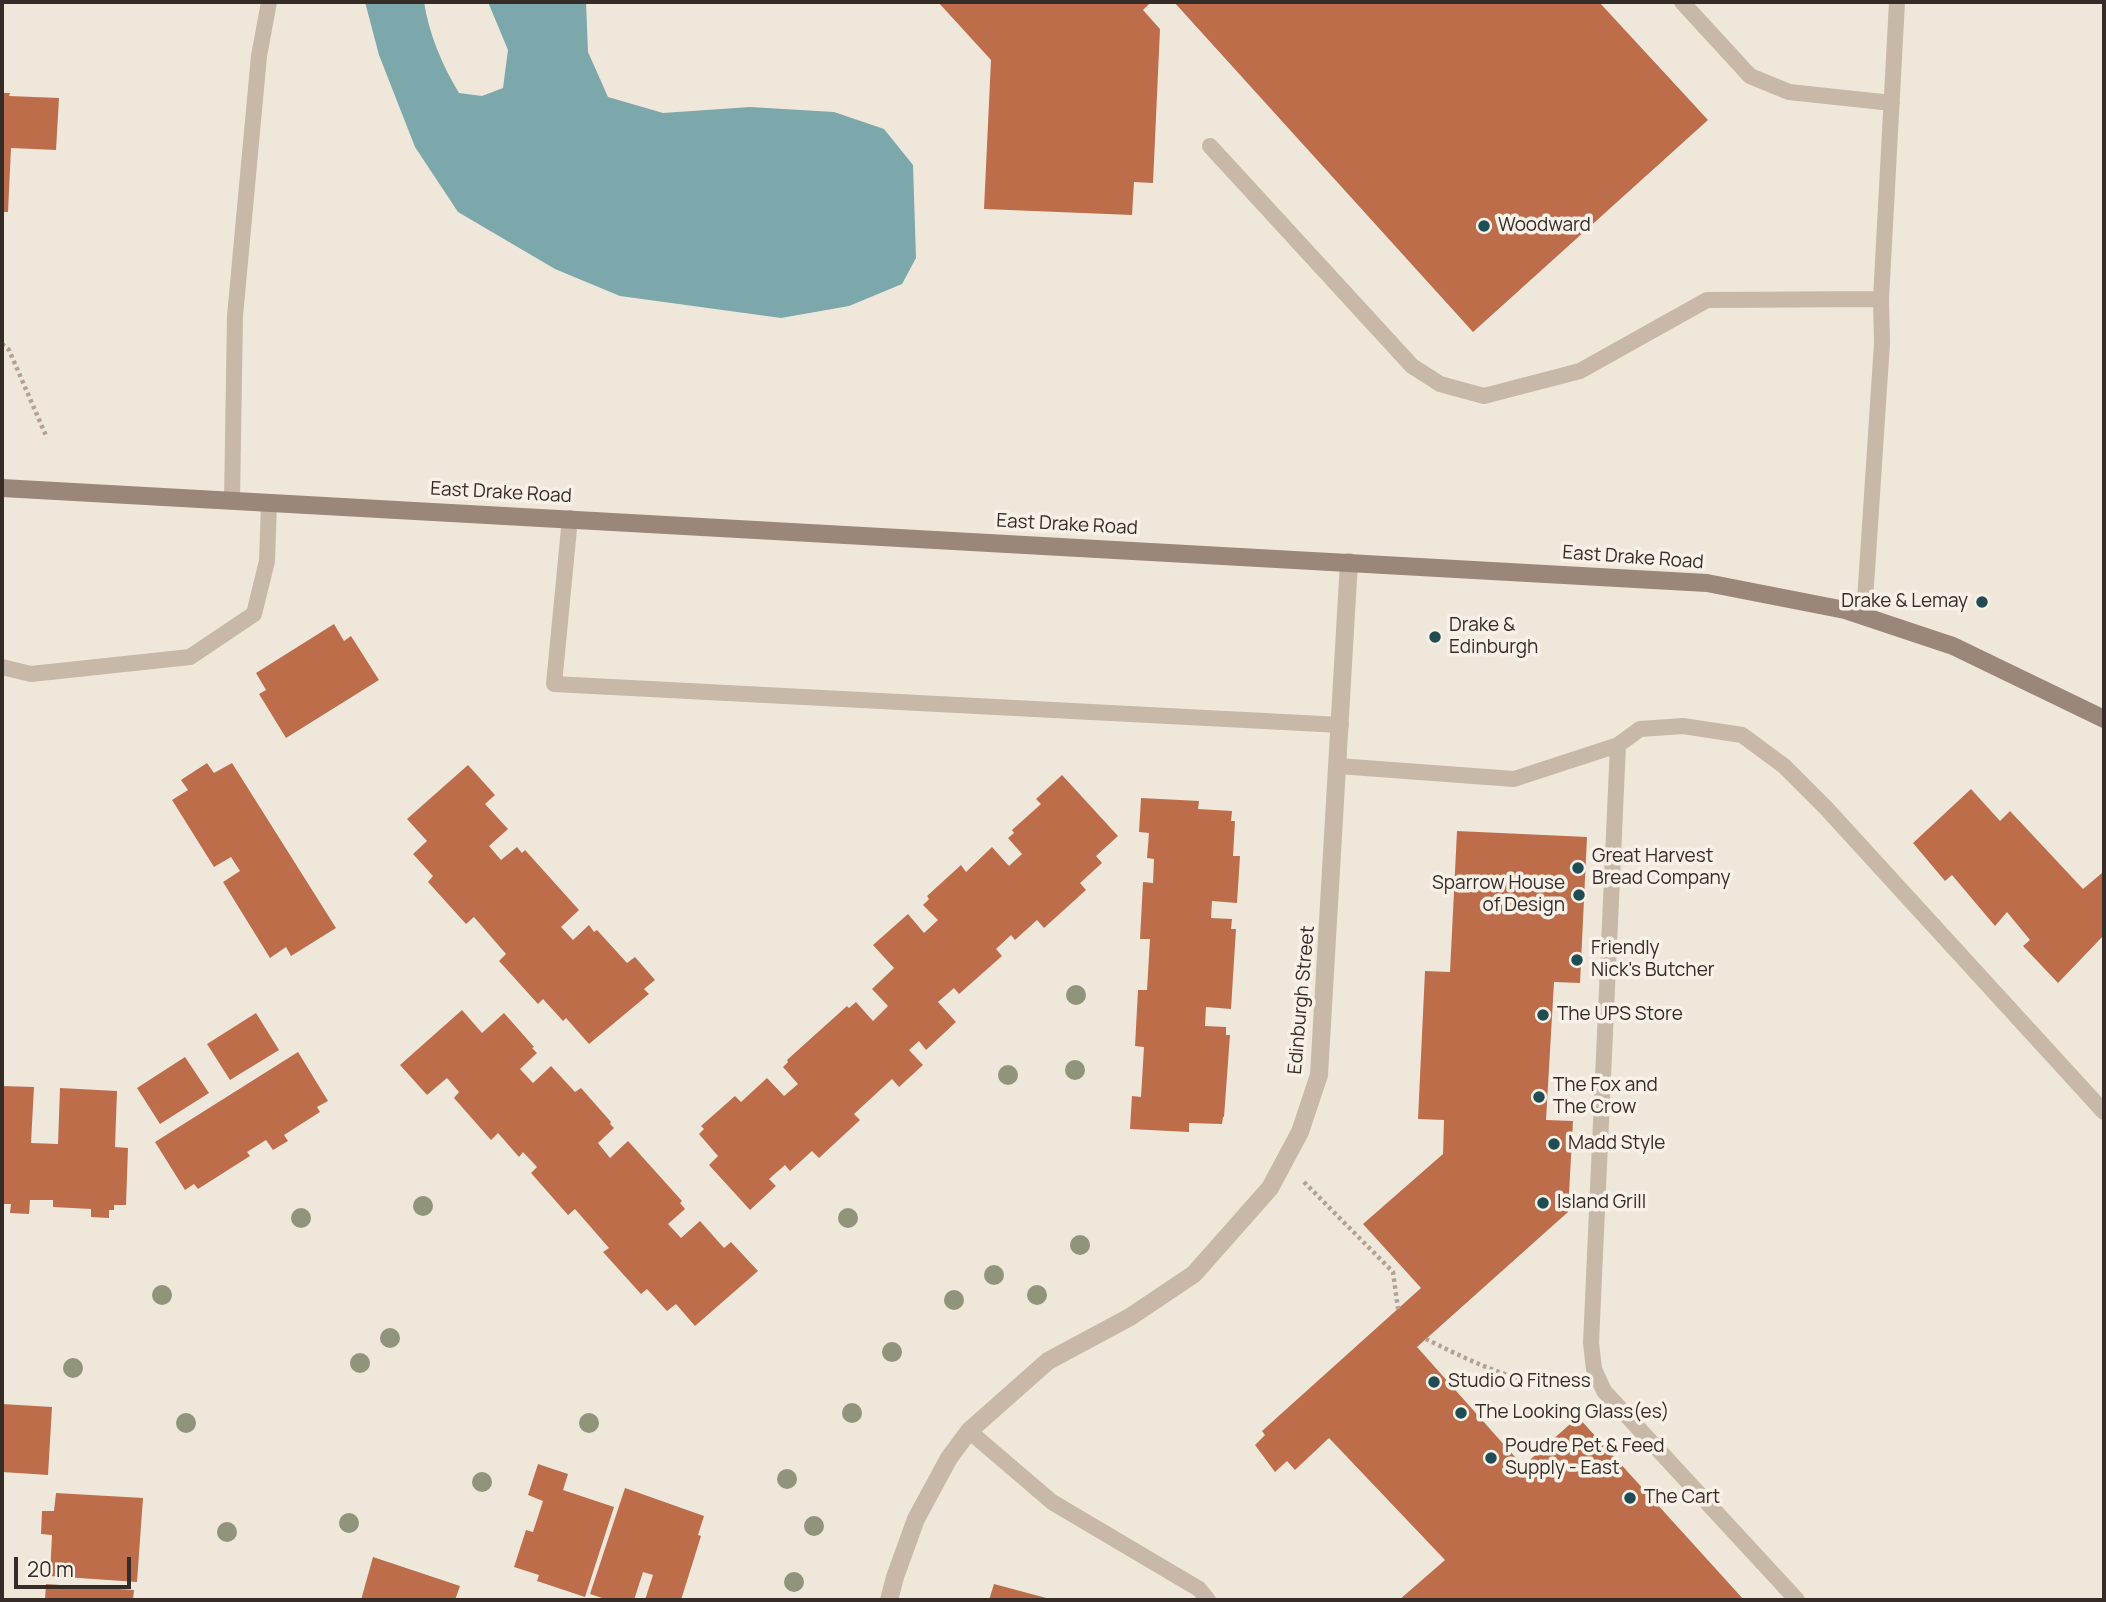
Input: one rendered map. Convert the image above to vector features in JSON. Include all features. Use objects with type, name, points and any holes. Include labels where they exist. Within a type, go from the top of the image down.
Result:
[{"type":"main road","name":"East Drake Road","points":[[2,488],[1707,583],[1718,587],[1769,593],[1864,616],[1953,646],[2104,719]]},
{"type":"street","name":"Edinburgh Street","points":[[889,1600],[916,1519],[949,1458],[969,1431],[1048,1361],[1130,1317],[1194,1274],[1269,1188],[1300,1132],[1319,1075],[1349,562]]},
{"type":"lane","points":[[232,500],[235,316],[259,55],[269,2]]},
{"type":"lane","points":[[1682,2],[1750,76],[1789,92],[1892,103]]},
{"type":"lane","points":[[1864,616],[1882,344],[1881,299],[1897,2]]},
{"type":"lane","points":[[1210,146],[1412,366],[1440,384],[1484,396],[1580,371],[1707,300],[1881,299]]},
{"type":"lane","points":[[2,667],[31,674],[190,657],[254,614],[267,561],[269,502]]},
{"type":"lane","points":[[570,518],[554,684],[1340,725]]},
{"type":"lane","points":[[1338,766],[1514,779],[1618,745],[1640,729],[1683,726],[1742,735],[1784,766],[1826,808],[2104,1111]]},
{"type":"lane","points":[[1618,745],[1591,1343],[1594,1369],[1604,1391],[1797,1600]]},
{"type":"lane","points":[[969,1431],[1052,1502],[1199,1589],[1208,1600]]},
{"type":"path","points":[[2,344],[9,350],[47,438]]},
{"type":"path","points":[[1285,1163],[1393,1272],[1398,1309]]},
{"type":"path","points":[[1426,1339],[1477,1363],[1516,1377],[1553,1384],[1594,1369]]},
{"type":"water","points":[[365,2],[424,2],[437,49],[459,93],[482,96],[503,88],[508,50],[488,2],[586,2],[588,52],[608,97],[663,113],[750,107],[834,112],[884,129],[913,165],[916,258],[902,284],[849,306],[781,318],[620,296],[555,269],[458,212],[415,147],[379,55]]},
{"type":"building","points":[[938,2],[1151,2],[1143,10],[1160,29],[1153,183],[1134,182],[1132,215],[984,209],[991,60]]},
{"type":"building","name":"Woodward","points":[[1174,2],[1599,2],[1708,120],[1473,332]]},
{"type":"building","points":[[2,93],[10,93],[9,96],[59,98],[56,150],[11,148],[8,212],[2,212]]},
{"type":"building","points":[[334,624],[344,641],[351,636],[379,680],[286,738],[259,694],[266,690],[256,673]]},
{"type":"building","points":[[207,763],[214,773],[232,763],[336,928],[291,956],[286,947],[270,958],[223,882],[240,871],[231,857],[214,867],[172,800],[188,790],[181,780]]},
{"type":"building","points":[[468,765],[495,795],[485,804],[508,829],[489,846],[501,860],[517,847],[522,853],[525,850],[579,910],[561,927],[573,940],[589,925],[594,932],[597,930],[627,963],[635,957],[655,980],[644,989],[649,994],[589,1044],[566,1018],[563,1021],[543,999],[538,1004],[499,961],[506,954],[474,917],[466,924],[428,882],[433,876],[413,854],[427,841],[407,819]]},
{"type":"building","points":[[1062,775],[1118,836],[1096,856],[1102,863],[1080,883],[1086,890],[1044,928],[1037,920],[1015,940],[1011,935],[996,949],[1002,956],[959,994],[954,988],[938,1002],[956,1022],[926,1050],[919,1041],[909,1050],[923,1065],[899,1087],[892,1079],[854,1114],[860,1120],[819,1158],[812,1151],[790,1171],[785,1165],[769,1179],[776,1186],[750,1210],[709,1165],[718,1156],[699,1134],[704,1129],[701,1126],[735,1096],[741,1102],[767,1078],[784,1096],[798,1084],[783,1067],[787,1060],[847,1006],[849,1008],[856,1002],[873,1021],[888,1006],[872,989],[894,968],[873,945],[908,914],[924,933],[938,920],[923,905],[929,899],[927,896],[961,865],[966,872],[992,847],[1009,866],[1022,854],[1008,838],[1014,833],[1012,830],[1041,804],[1036,799]]},
{"type":"building","points":[[1971,789],[2000,821],[2010,811],[2083,889],[2102,873],[2104,875],[2104,935],[2058,983],[2023,946],[2030,940],[2007,912],[1995,926],[1952,875],[1945,881],[1913,843]]},
{"type":"building","points":[[1141,798],[1199,801],[1198,809],[1232,811],[1231,821],[1235,821],[1233,856],[1240,856],[1237,903],[1212,901],[1211,918],[1232,919],[1231,929],[1236,929],[1231,1009],[1206,1007],[1205,1026],[1226,1027],[1226,1035],[1230,1035],[1224,1117],[1222,1124],[1189,1123],[1189,1132],[1130,1129],[1132,1096],[1141,1097],[1144,1047],[1135,1046],[1138,990],[1147,990],[1150,939],[1140,939],[1143,882],[1153,883],[1154,859],[1147,858],[1149,833],[1139,832]]},
{"type":"building","points":[[1457,831],[1587,837],[1580,983],[1554,982],[1546,1120],[1573,1121],[1568,1212],[1417,1347],[1523,1466],[1578,1417],[1744,1600],[1399,1600],[1445,1560],[1329,1438],[1295,1470],[1287,1461],[1275,1472],[1255,1445],[1265,1435],[1262,1431],[1421,1288],[1363,1224],[1443,1154],[1444,1120],[1418,1119],[1425,971],[1450,972]]},
{"type":"building","points":[[462,1010],[482,1033],[504,1013],[537,1053],[520,1069],[533,1083],[551,1066],[575,1092],[581,1088],[614,1128],[598,1143],[610,1158],[628,1141],[682,1201],[680,1203],[685,1209],[668,1224],[681,1238],[700,1221],[724,1248],[731,1242],[758,1271],[695,1326],[676,1304],[667,1311],[647,1289],[641,1294],[603,1252],[609,1248],[575,1209],[568,1215],[531,1173],[537,1167],[523,1152],[519,1157],[498,1133],[491,1140],[454,1098],[459,1092],[447,1078],[427,1095],[400,1065]]},
{"type":"building","points":[[256,1013],[279,1050],[230,1080],[207,1044]]},
{"type":"building","points":[[298,1052],[328,1101],[317,1107],[320,1112],[284,1135],[288,1141],[273,1150],[266,1140],[247,1152],[250,1156],[198,1189],[194,1184],[185,1190],[155,1142]]},
{"type":"building","points":[[185,1057],[209,1093],[160,1124],[137,1088]]},
{"type":"building","points":[[2,1086],[34,1087],[31,1143],[58,1144],[60,1088],[117,1091],[115,1147],[128,1148],[126,1205],[114,1205],[114,1210],[109,1210],[109,1218],[91,1217],[91,1209],[53,1207],[53,1200],[30,1200],[29,1214],[10,1213],[11,1204],[2,1204]]},
{"type":"building","points":[[2,1404],[52,1407],[48,1475],[2,1472]]},
{"type":"building","points":[[538,1464],[568,1474],[563,1490],[614,1507],[585,1597],[537,1581],[539,1575],[514,1567],[526,1530],[533,1532],[543,1501],[528,1495]]},
{"type":"building","points":[[625,1488],[704,1516],[698,1535],[701,1536],[681,1600],[645,1600],[653,1575],[643,1572],[634,1600],[608,1600],[590,1594]]},
{"type":"building","points":[[56,1493],[143,1498],[137,1582],[50,1576],[52,1535],[41,1534],[42,1511],[54,1511]]},
{"type":"building","points":[[373,1557],[460,1586],[455,1600],[361,1600]]},
{"type":"building","points":[[46,1584],[134,1590],[133,1600],[45,1600]]},
{"type":"building","points":[[994,1584],[1050,1599],[1050,1600],[989,1600]]},
{"type":"place","name":"Woodward","points":[[1484,226]]},
{"type":"place","name":"Drake & Lemay","points":[[1982,602]]},
{"type":"place","name":"Drake & Edinburgh","points":[[1435,637]]},
{"type":"place","name":"Great Harvest Bread Company","points":[[1578,868]]},
{"type":"place","name":"Sparrow House of Design","points":[[1579,895]]},
{"type":"place","name":"Friendly Nick's Butcher","points":[[1577,960]]},
{"type":"place","name":"The UPS Store","points":[[1543,1015]]},
{"type":"place","name":"The Fox and The Crow","points":[[1539,1097]]},
{"type":"place","name":"Madd Style","points":[[1554,1144]]},
{"type":"place","name":"Island Grill","points":[[1543,1203]]},
{"type":"place","name":"Studio Q Fitness","points":[[1434,1382]]},
{"type":"place","name":"The Looking Glass(es)","points":[[1461,1413]]},
{"type":"place","name":"Poudre Pet & Feed Supply - East","points":[[1491,1458]]},
{"type":"place","name":"The Cart","points":[[1630,1498]]}]
